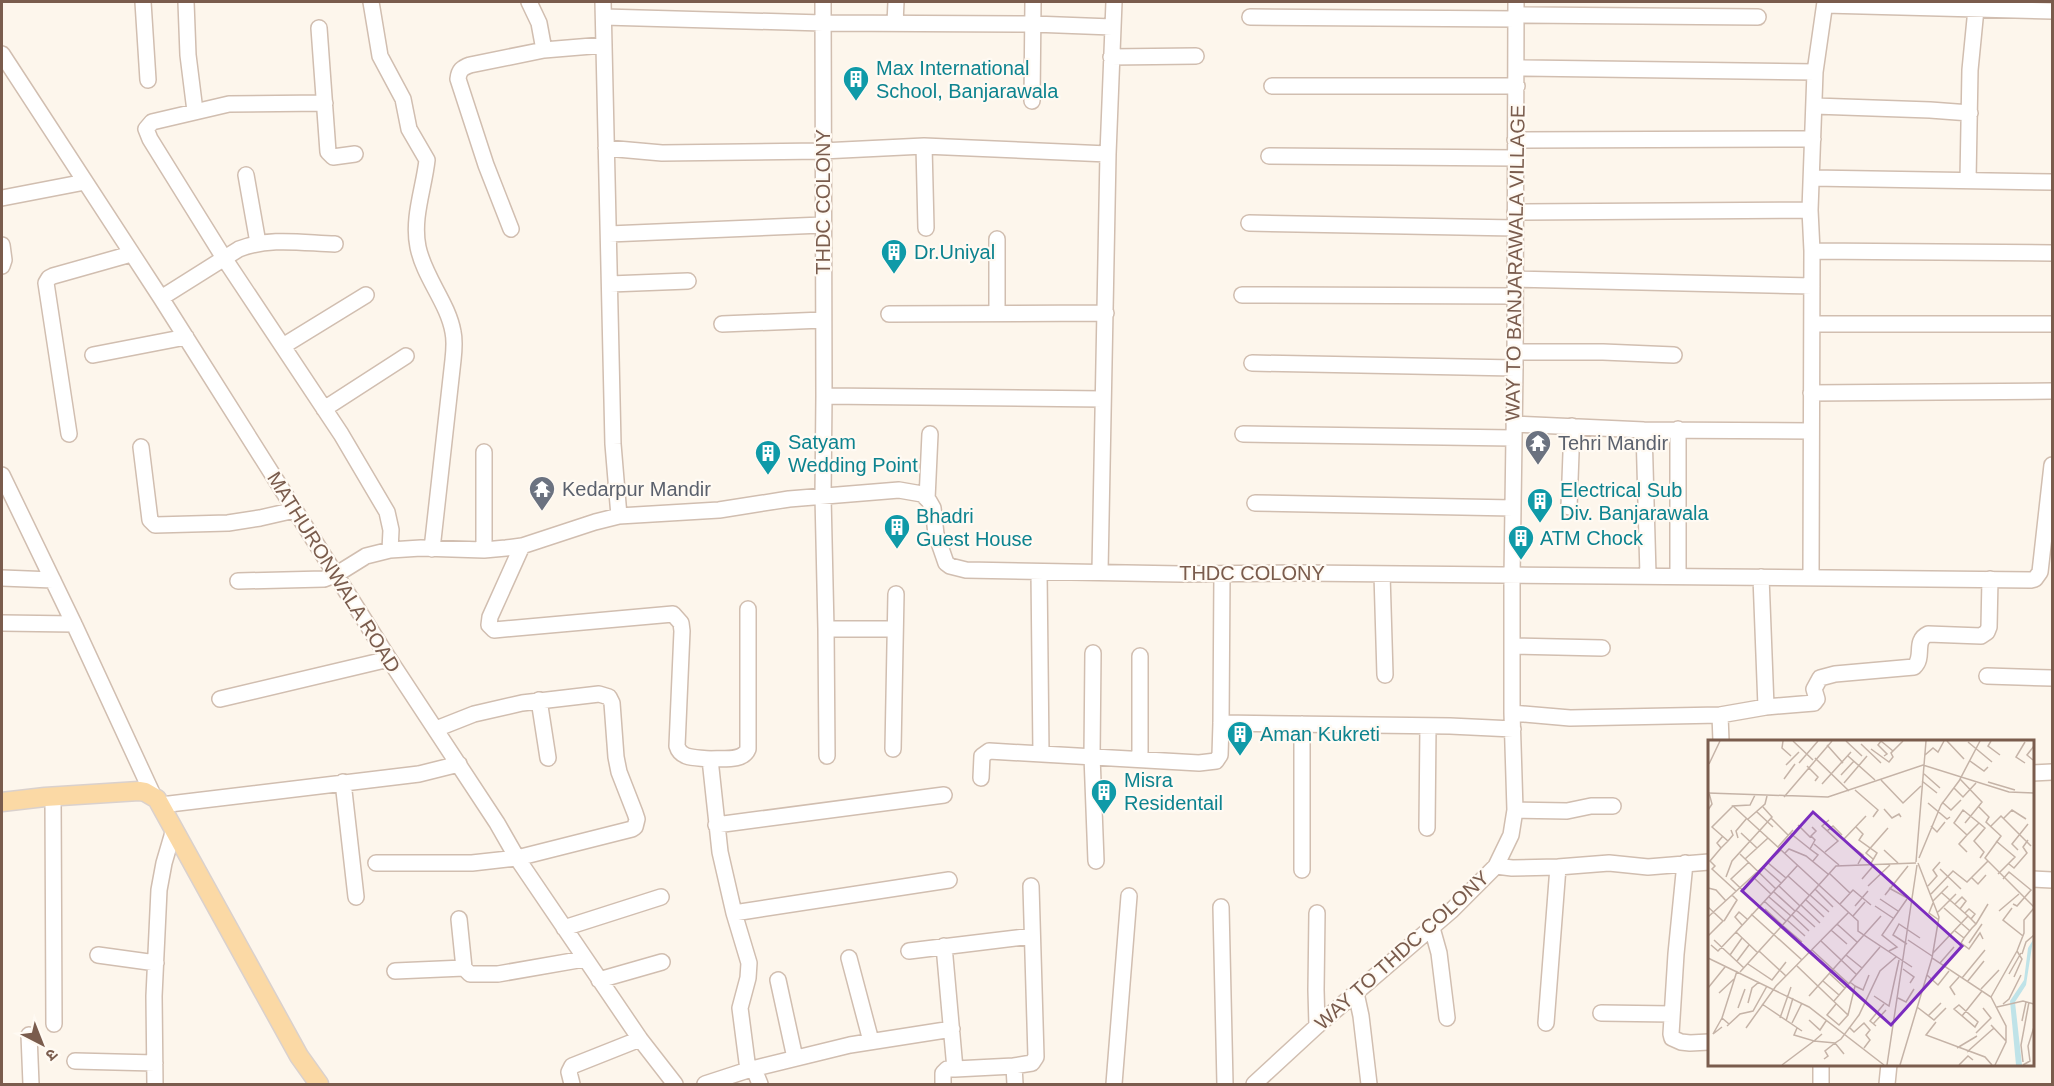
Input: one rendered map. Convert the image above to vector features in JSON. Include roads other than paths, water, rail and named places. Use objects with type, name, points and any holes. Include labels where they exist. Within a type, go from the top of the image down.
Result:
[{"type":"main road","points":[[2,802],[53,796],[139,791],[157,800],[299,1056],[319,1084]]},
{"type":"street","points":[[143,2],[148,80]]},
{"type":"street","points":[[186,2],[188,55],[195,111]]},
{"type":"street","points":[[371,2],[380,56],[403,99],[411,133],[427,160],[418,208],[417,244],[425,271],[449,319],[454,335],[432,549]]},
{"type":"street","points":[[529,2],[539,23],[544,51]]},
{"type":"street","points":[[603,2],[613,444],[620,516]]},
{"type":"street","name":"THDC COLONY","points":[[822,2],[826,756]]},
{"type":"street","points":[[895,23],[896,2]]},
{"type":"street","points":[[1032,101],[1033,2]]},
{"type":"street","points":[[1100,571],[1108,154],[1114,2]]},
{"type":"street","points":[[1811,577],[1812,251],[1810,210],[1815,72],[1825,3],[2052,11]]},
{"type":"street","points":[[1968,180],[1970,70],[1976,9]]},
{"type":"street","points":[[1250,17],[1517,12],[1758,17]]},
{"type":"street","name":"WAY TO BANJARAWALA VILLAGE","points":[[1512,576],[1517,12]]},
{"type":"street","points":[[604,17],[1112,27]]},
{"type":"street","points":[[319,28],[329,154],[333,157],[355,154]]},
{"type":"street","points":[[511,229],[486,165],[458,79],[459,73],[470,65],[544,51],[604,45]]},
{"type":"street","name":"MATHURONWALA ROAD","points":[[2,54],[186,337],[389,658],[497,823],[517,858],[640,1039],[675,1084]]},
{"type":"street","points":[[1111,57],[1196,56]]},
{"type":"street","points":[[1517,68],[1815,72]]},
{"type":"street","points":[[1272,86],[1516,86]]},
{"type":"street","points":[[325,103],[229,104],[152,122],[146,129],[224,258],[324,409],[387,512],[391,530],[390,550]]},
{"type":"street","points":[[1815,106],[1970,113]]},
{"type":"street","points":[[1515,140],[1813,139]]},
{"type":"street","points":[[606,148],[662,153],[822,151],[924,146],[1108,154]]},
{"type":"street","points":[[924,146],[926,228]]},
{"type":"street","points":[[1269,156],[1515,158]]},
{"type":"street","points":[[246,175],[258,243]]},
{"type":"street","points":[[1812,178],[2052,182]]},
{"type":"street","points":[[2,198],[85,182]]},
{"type":"street","points":[[1515,212],[1810,210]]},
{"type":"street","points":[[1249,223],[1515,228]]},
{"type":"street","points":[[609,234],[822,225]]},
{"type":"street","points":[[997,239],[997,313]]},
{"type":"street","points":[[161,298],[239,249],[258,243],[335,244]]},
{"type":"street","points":[[2,246],[4,260],[2,266]]},
{"type":"street","points":[[1812,251],[2052,253]]},
{"type":"street","points":[[69,434],[46,280],[131,254]]},
{"type":"street","points":[[1515,279],[1812,286]]},
{"type":"street","points":[[610,284],[688,281]]},
{"type":"street","points":[[283,346],[366,295]]},
{"type":"street","points":[[1242,295],[1515,296]]},
{"type":"street","points":[[889,314],[1106,313]]},
{"type":"street","points":[[722,324],[823,320]]},
{"type":"street","points":[[1812,324],[2052,324]]},
{"type":"street","points":[[93,355],[186,337]]},
{"type":"street","points":[[1252,363],[1515,360],[1603,352],[1674,355]]},
{"type":"street","points":[[324,409],[406,356]]},
{"type":"street","points":[[1811,393],[2052,391]]},
{"type":"street","points":[[824,396],[1103,399]]},
{"type":"street","points":[[1243,434],[1513,431],[1572,426],[1644,430],[1811,431]]},
{"type":"street","points":[[1569,507],[1572,426]]},
{"type":"street","points":[[1678,429],[1678,576]]},
{"type":"street","points":[[1644,430],[1648,575]]},
{"type":"street","points":[[927,499],[930,434]]},
{"type":"street","points":[[141,447],[150,520],[155,525],[228,523],[295,510]]},
{"type":"street","points":[[484,452],[484,550]]},
{"type":"street","points":[[2045,577],[2040,572],[2052,465]]},
{"type":"street","points":[[2,475],[157,800],[419,774],[459,764]]},
{"type":"street","points":[[238,581],[318,580],[336,574],[366,556],[390,550],[484,550],[522,546],[620,516],[719,510],[789,499],[899,490],[922,494],[927,499]]},
{"type":"street","name":"THDC COLONY","points":[[927,499],[933,508],[936,534],[946,563],[966,570],[993,572],[1648,575],[2031,580],[2045,577]]},
{"type":"street","points":[[1256,503],[1514,508]]},
{"type":"street","points":[[522,546],[493,605],[489,617],[491,628],[499,630],[673,614],[681,623],[678,750],[683,756],[710,759],[741,757],[748,749],[748,609]]},
{"type":"street","points":[[1039,572],[1041,754]]},
{"type":"street","points":[[981,778],[982,756],[986,752],[1199,763],[1216,761],[1220,755],[1222,574]]},
{"type":"street","points":[[1382,574],[1385,675]]},
{"type":"street","points":[[1512,576],[1512,722]]},
{"type":"street","points":[[1761,577],[1766,707]]},
{"type":"street","points":[[2,578],[53,580]]},
{"type":"street","points":[[1221,723],[1428,726],[1570,718],[1720,715],[1766,707],[1814,703],[1817,699],[1815,688],[1820,678],[1835,674],[1914,667],[1919,660],[1920,641],[1923,636],[1928,634],[1981,636],[1985,634],[1989,627],[1990,579]]},
{"type":"street","points":[[893,749],[896,594]]},
{"type":"street","points":[[2,623],[74,624]]},
{"type":"street","points":[[826,629],[895,629]]},
{"type":"street","points":[[1513,646],[1602,648]]},
{"type":"street","points":[[1093,653],[1092,756],[1096,861]]},
{"type":"street","points":[[1140,656],[1140,759]]},
{"type":"street","points":[[220,699],[389,658]]},
{"type":"street","points":[[1988,676],[2052,678]]},
{"type":"street","points":[[376,863],[472,863],[517,858],[632,829],[636,824],[635,813],[615,758],[612,703],[609,697],[599,694],[539,700],[474,714],[436,729]]},
{"type":"street","points":[[539,700],[548,758]]},
{"type":"street","points":[[1720,715],[1721,740]]},
{"type":"street","name":"WAY TO THDC COLONY","points":[[1257,1083],[1317,1026],[1431,928],[1496,866],[1511,836],[1515,810],[1512,722]]},
{"type":"street","points":[[1302,724],[1302,870]]},
{"type":"street","points":[[1427,828],[1428,726]]},
{"type":"street","points":[[710,759],[716,825],[734,913],[748,963],[748,978],[740,1008],[751,1070],[760,1084]]},
{"type":"street","points":[[2033,773],[2052,772]]},
{"type":"street","points":[[343,782],[356,897]]},
{"type":"street","points":[[716,825],[944,795]]},
{"type":"street","points":[[53,796],[54,1024]]},
{"type":"street","points":[[1515,810],[1567,811],[1591,806],[1613,806]]},
{"type":"street","points":[[155,1084],[154,996],[159,890],[174,829]]},
{"type":"street","points":[[1496,866],[1558,867],[1598,863],[1648,867],[1708,862]]},
{"type":"street","points":[[1685,863],[1671,1014],[1672,1038],[1681,1042],[1708,1042]]},
{"type":"street","points":[[1546,1023],[1558,867]]},
{"type":"street","points":[[2033,879],[2052,880]]},
{"type":"street","points":[[734,913],[949,880]]},
{"type":"street","points":[[943,1084],[943,1073],[947,1069],[1014,1066],[1032,1063],[1036,1057],[1030,886]]},
{"type":"street","points":[[1114,1084],[1129,896]]},
{"type":"street","points":[[564,928],[661,897]]},
{"type":"street","points":[[1221,907],[1225,1084]]},
{"type":"street","points":[[1317,913],[1317,1026]]},
{"type":"street","points":[[459,919],[464,968],[470,974],[498,974],[584,958]]},
{"type":"street","points":[[1431,928],[1439,953],[1447,1018]]},
{"type":"street","points":[[909,951],[1032,936]]},
{"type":"street","points":[[944,946],[955,1069]]},
{"type":"street","points":[[98,955],[156,963]]},
{"type":"street","points":[[849,958],[872,1041]]},
{"type":"street","points":[[599,980],[662,963]]},
{"type":"street","points":[[395,971],[464,968]]},
{"type":"street","points":[[778,980],[795,1058]]},
{"type":"street","points":[[1356,993],[1369,1084]]},
{"type":"street","points":[[1601,1013],[1671,1014]]},
{"type":"street","points":[[705,1084],[795,1058],[872,1041],[952,1029]]},
{"type":"street","points":[[29,1035],[31,1084]]},
{"type":"street","points":[[572,1084],[569,1072],[578,1062],[640,1039]]},
{"type":"street","points":[[75,1061],[154,1063]]},
{"type":"street","points":[[1821,1065],[1821,1084]]},
{"type":"street","points":[[1887,1084],[1889,1065]]},
{"type":"street","points":[[1014,1066],[1015,1084]]},
{"type":"place","name":"Max International School, Banjarawala","points":[[856,102]]},
{"type":"place","name":"Dr.Uniyal","points":[[894,275]]},
{"type":"place","name":"Tehri Mandir","points":[[1538,466]]},
{"type":"place","name":"Satyam Wedding Point","points":[[768,476]]},
{"type":"place","name":"Kedarpur Mandir","points":[[542,512]]},
{"type":"place","name":"Electrical Sub Div. Banjarawala","points":[[1540,524]]},
{"type":"place","name":"Bhadri Guest House","points":[[897,550]]},
{"type":"place","name":"ATM Chock","points":[[1521,561]]},
{"type":"place","name":"Aman Kukreti","points":[[1240,757]]},
{"type":"place","name":"Misra Residentail","points":[[1104,815]]}]
